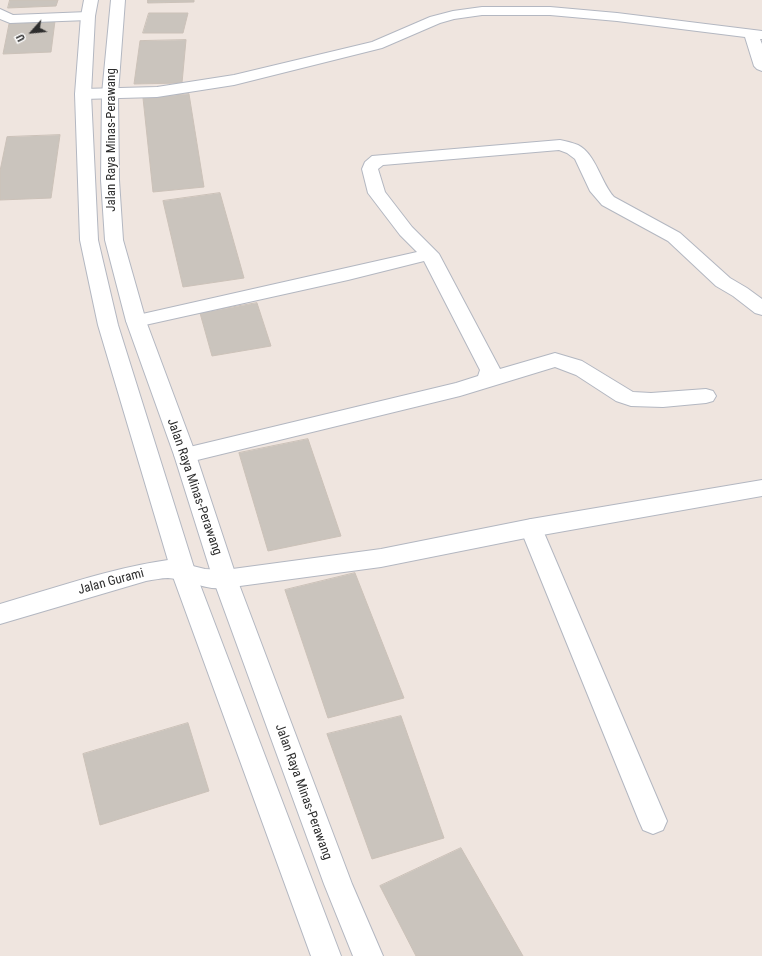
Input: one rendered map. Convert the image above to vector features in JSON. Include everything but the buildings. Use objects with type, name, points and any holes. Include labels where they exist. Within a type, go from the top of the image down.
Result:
[{"type":"street","name":"Jalan Raya Minas-Perawang","points":[[118,0],[110,94],[110,180],[114,240],[136,321],[185,455],[225,579],[338,884],[368,956]]},
{"type":"street","name":"Jalan Raya Minas-Perawang","points":[[89,8],[83,94],[89,240],[108,325],[184,574],[326,956]]},
{"type":"street","points":[[0,14],[10,19],[89,8]]},
{"type":"street","points":[[83,94],[157,92],[234,80],[377,45],[435,20],[452,15],[482,11],[550,11],[617,16],[756,34],[762,66]]},
{"type":"street","points":[[487,380],[490,370],[430,254],[406,231],[378,193],[370,169],[378,160],[560,145],[574,149],[582,156],[600,191],[608,201],[674,237],[723,282],[740,292],[762,310]]},
{"type":"street","points":[[136,321],[348,274],[430,254]]},
{"type":"street","points":[[185,455],[460,389],[555,360],[577,366],[622,396],[636,400],[706,396]]},
{"type":"street","name":"Jalan Gurami","points":[[0,614],[146,572],[168,569],[184,574],[225,579],[382,558],[531,528],[762,488]]},
{"type":"street","points":[[531,528],[653,821]]}]
